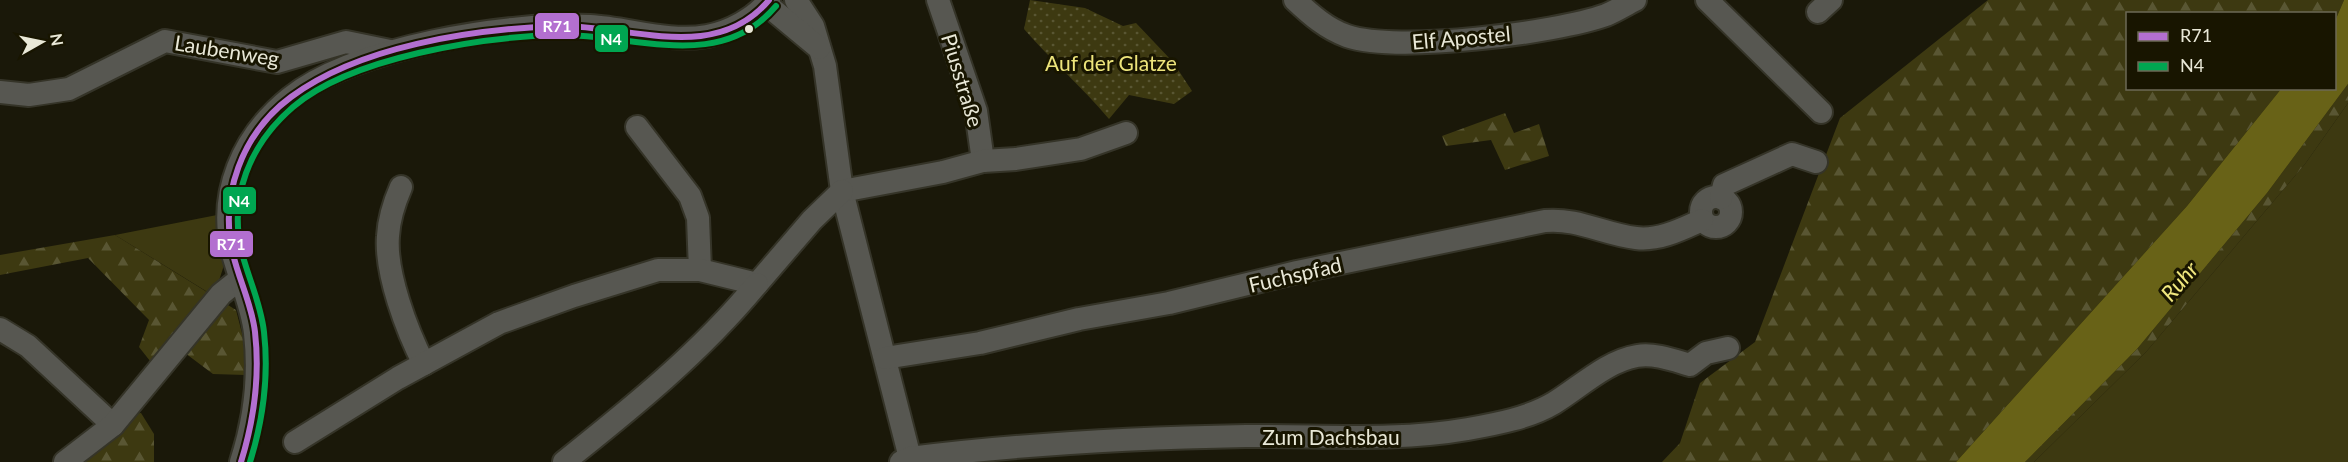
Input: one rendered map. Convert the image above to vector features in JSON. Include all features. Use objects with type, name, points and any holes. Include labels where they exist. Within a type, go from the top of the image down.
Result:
[{"type":"street","points":[[796,0],[813,26],[819,48],[832,106],[842,191],[885,358],[908,461]]},
{"type":"street","name":"Piusstraße","points":[[938,0],[976,111],[983,161]]},
{"type":"street","name":"Elf Apostel","points":[[1295,0],[1332,30],[1360,39],[1390,43],[1460,40],[1569,24],[1607,15],[1635,0]]},
{"type":"street","points":[[1707,0],[1821,112]]},
{"type":"street","points":[[241,462],[250,434],[256,396],[257,363],[255,330],[232,251],[230,194],[236,168],[250,140],[276,110],[310,84],[350,65],[392,51],[470,36],[543,27],[591,26],[671,36],[705,36],[731,28],[768,2],[819,48]]},
{"type":"street","name":"Laubenweg","points":[[0,92],[29,95],[69,89],[165,41],[277,62],[346,42],[392,51]]},
{"type":"street","points":[[637,127],[690,196],[698,218],[700,270]]},
{"type":"street","points":[[564,462],[666,380],[732,314],[812,220],[842,191],[943,172],[983,161],[1016,159],[1081,149],[1126,133]]},
{"type":"street","name":"Fuchspfad","points":[[885,358],[980,343],[1079,319],[1169,303],[1297,272],[1545,221],[1562,219],[1580,222],[1637,239],[1675,233],[1702,220],[1714,227],[1726,224],[1731,209],[1721,198],[1724,185],[1777,158],[1792,154],[1816,162]]},
{"type":"street","points":[[401,187],[391,211],[387,238],[389,258],[411,339],[424,364]]},
{"type":"street","points":[[295,442],[424,364],[499,323],[574,296],[658,270],[700,270],[756,284]]},
{"type":"street","points":[[65,462],[113,425],[221,294],[241,278]]},
{"type":"street","points":[[0,329],[28,346],[113,425]]},
{"type":"street","name":"Zum Dachsbau","points":[[908,461],[1072,442],[1291,436],[1366,438],[1443,433],[1520,417],[1552,404],[1619,361],[1651,355],[1690,365],[1706,353],[1728,348]]},
{"type":"green space","name":"Auf der Glatze","points":[[1030,0],[1085,8],[1123,26],[1136,23],[1173,62],[1192,91],[1174,104],[1129,95],[1109,119],[1024,29]]},
{"type":"green space","points":[[1988,0],[2344,0],[2336,19],[2336,12],[2126,12],[2126,90],[2280,90],[2187,206],[1956,462],[1662,462],[1680,443],[1700,383],[1755,342],[1840,118]]},
{"type":"green space","points":[[2348,84],[2348,103],[2305,164],[2146,352],[2034,462],[2025,462],[2137,349],[2267,193]]},
{"type":"green space","points":[[2348,103],[2348,462],[2034,462],[2146,352],[2305,164]]},
{"type":"green space","points":[[1505,113],[1514,133],[1539,124],[1549,156],[1505,170],[1491,140],[1446,146],[1442,136]]},
{"type":"green space","points":[[217,215],[226,259],[214,296],[115,235]]},
{"type":"green space","points":[[115,235],[236,310],[245,345],[246,375],[213,374],[173,344],[154,366],[139,347],[149,320],[88,258],[0,275],[0,255]]},
{"type":"green space","points":[[141,413],[154,434],[154,462],[80,462],[130,414]]},
{"type":"water","name":"Ruhr","points":[[2344,0],[2348,0],[2348,84],[2267,193],[2137,349],[2025,462],[1956,462],[2187,206],[2280,90],[2336,90],[2336,19]]},
{"type":"transit line","name":"R71","points":[[241,462],[255,398],[257,365],[251,312],[233,254],[229,232],[232,188],[247,147],[259,129],[291,97],[319,79],[349,65],[417,44],[487,32],[554,26],[668,37],[696,36],[722,31],[747,20],[769,0]]},
{"type":"transit line","name":"N4","points":[[250,462],[264,398],[266,365],[264,332],[242,253],[238,232],[238,212],[246,173],[254,155],[265,138],[293,107],[318,90],[348,75],[382,63],[456,45],[557,35],[644,43],[701,45],[728,39],[753,27],[776,6]]}]
